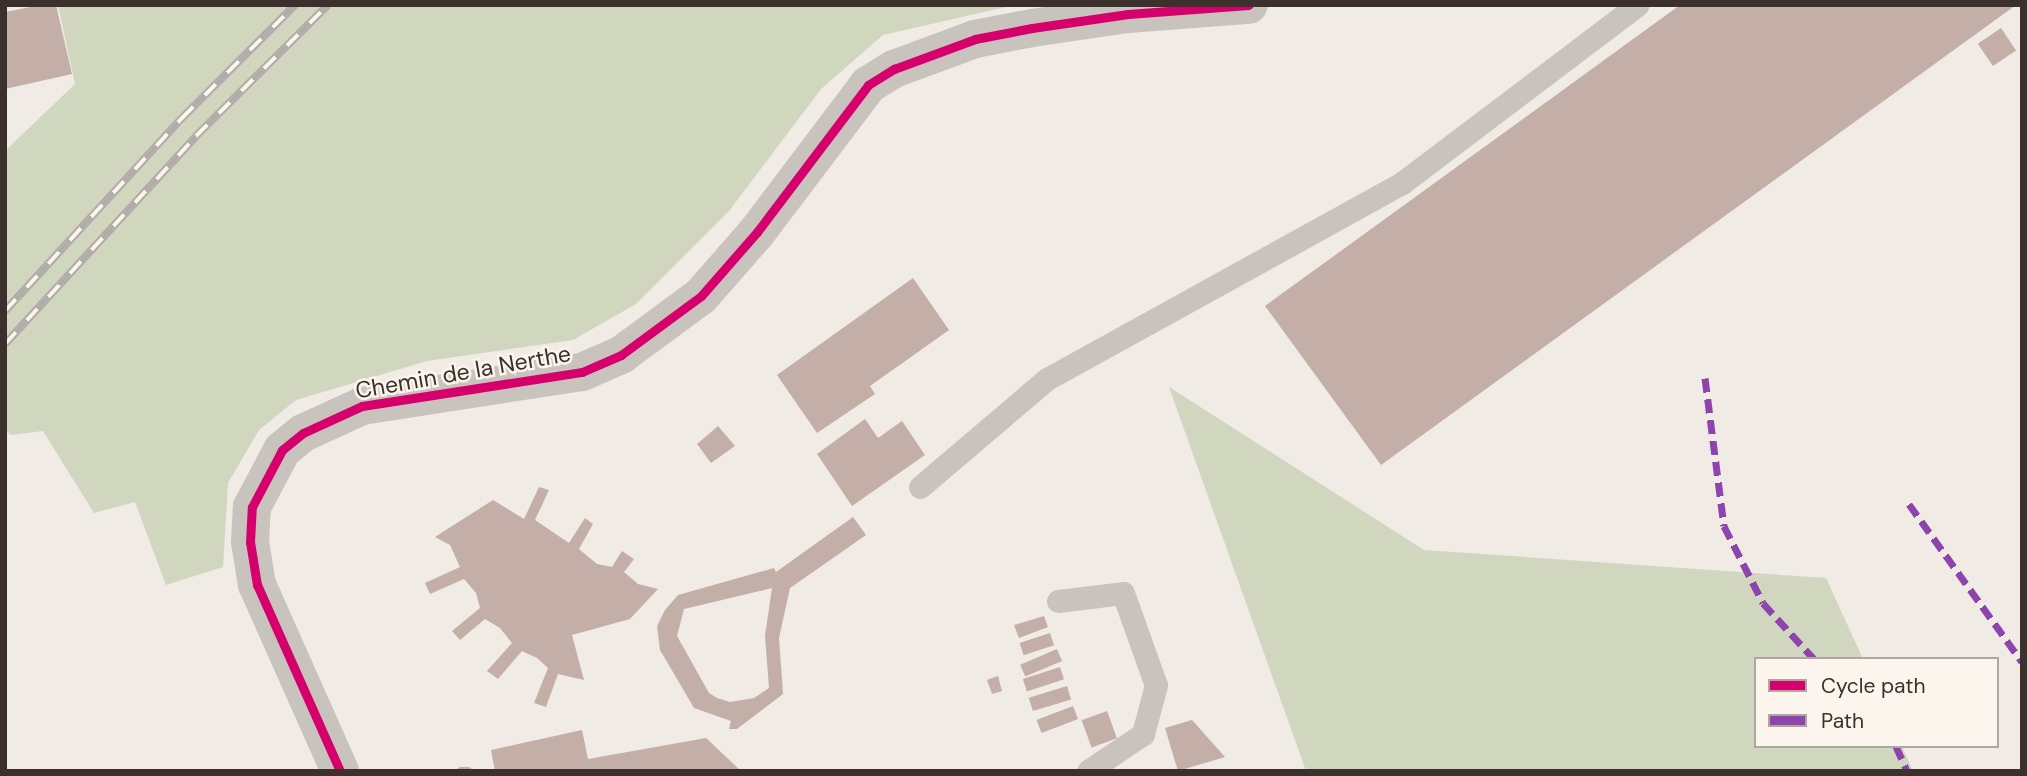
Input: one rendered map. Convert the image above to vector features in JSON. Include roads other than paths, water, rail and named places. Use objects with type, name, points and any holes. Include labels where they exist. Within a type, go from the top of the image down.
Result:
[{"type":"street","name":"Chemin de la Nerthe","points":[[340,771],[257,585],[250,542],[252,507],[282,450],[303,433],[362,406],[582,372],[621,355],[701,296],[757,232],[860,93],[894,69],[975,39],[1032,28],[1128,14],[1249,5]]},
{"type":"lane","points":[[920,488],[1047,379],[1402,183],[1637,5]]},
{"type":"lane","points":[[1058,601],[1123,593],[1156,685],[1143,734],[1088,771]]},
{"type":"railway","points":[[5,311],[182,118],[295,5]]},
{"type":"railway","points":[[5,344],[196,136],[328,5]]}]
